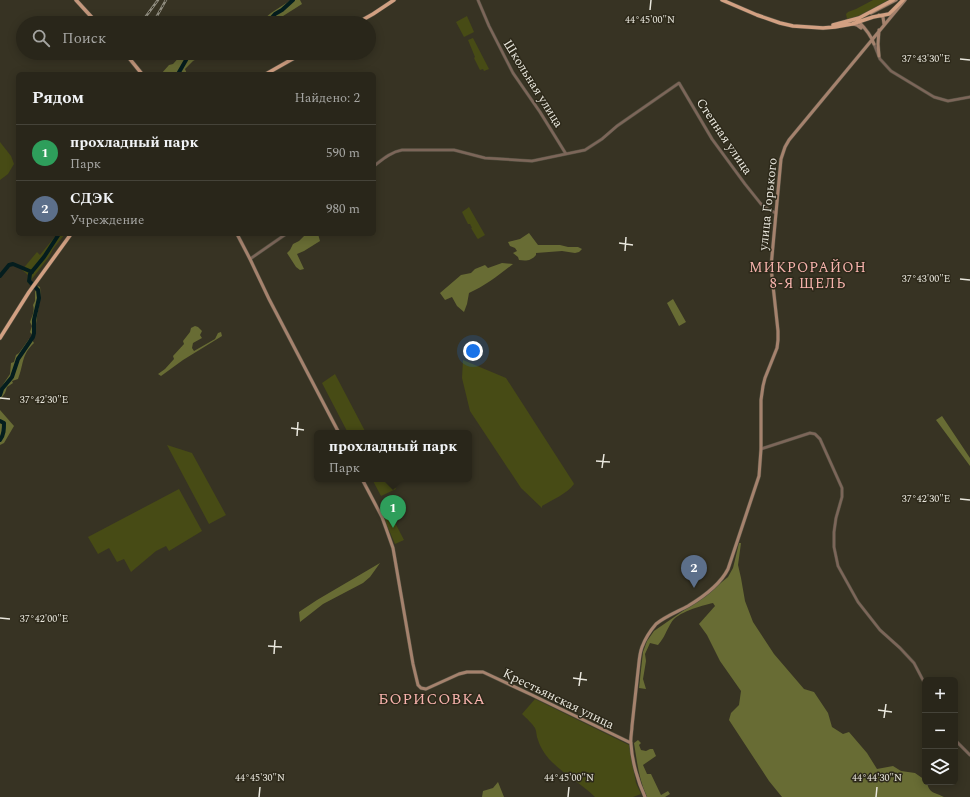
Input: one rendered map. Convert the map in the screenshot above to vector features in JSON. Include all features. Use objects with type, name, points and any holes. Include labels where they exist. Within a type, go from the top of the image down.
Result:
[{"type":"highway","points":[[369,16],[394,0]]},
{"type":"highway","points":[[722,0],[780,23],[827,27],[852,24],[893,0]]},
{"type":"highway","points":[[827,27],[889,14],[904,0]]},
{"type":"highway","points":[[270,72],[291,60]]},
{"type":"highway","points":[[0,338],[35,283],[70,236]]},
{"type":"main road","points":[[76,0],[91,16]]},
{"type":"main road","points":[[857,20],[880,10],[896,0]]},
{"type":"main road","points":[[872,40],[904,0]]},
{"type":"main road","points":[[880,15],[884,24]]},
{"type":"main road","points":[[857,20],[861,28]]},
{"type":"main road","points":[[857,20],[874,44]]},
{"type":"main road","points":[[852,24],[861,28],[872,40]]},
{"type":"main road","points":[[880,30],[878,44],[880,56]]},
{"type":"main road","name":"улица Горького","points":[[630,743],[641,648],[650,631],[657,624],[702,596],[724,575],[728,569],[760,470],[762,386],[777,348],[778,340],[771,267],[781,158],[785,147],[798,129],[872,40]]},
{"type":"main road","points":[[131,60],[140,72]]},
{"type":"main road","points":[[238,236],[269,300],[337,430]]},
{"type":"main road","name":"Крестьянская улица","points":[[364,482],[382,517],[393,548],[418,685],[421,688],[426,689],[459,674],[467,672],[482,672],[630,743]]},
{"type":"main road","points":[[630,743],[636,773],[645,797]]},
{"type":"street","name":"Школьная улица","points":[[478,0],[492,32],[513,73],[540,112],[566,154]]},
{"type":"street","points":[[874,44],[883,62],[891,71],[934,97],[948,101],[970,97]]},
{"type":"street","name":"Степная улица","points":[[566,154],[585,150],[602,139],[617,126],[679,84],[712,139],[737,173],[761,204],[776,213]]},
{"type":"street","points":[[376,164],[388,155],[402,150],[454,150],[485,158],[522,160],[538,160],[566,154]]},
{"type":"street","points":[[250,259],[283,236]]},
{"type":"street","points":[[761,449],[810,433],[815,434],[820,439],[842,485],[842,493],[834,532],[834,547],[838,566],[858,602],[880,630],[914,663],[922,678]]},
{"type":"street","points":[[958,743],[970,756]]},
{"type":"green space","points":[[291,0],[300,0],[302,4],[283,16],[267,16]]},
{"type":"green space","points":[[873,0],[888,0],[874,9],[847,19],[846,14],[848,12]]},
{"type":"green space","points":[[467,16],[474,32],[464,37],[456,22]]},
{"type":"green space","points":[[473,38],[489,69],[484,71],[483,69],[480,70],[468,40]]},
{"type":"green space","points":[[177,60],[195,60],[185,69],[186,72],[163,72],[169,65],[173,64]]},
{"type":"green space","points":[[0,142],[11,156],[14,164],[8,174],[0,180]]},
{"type":"green space","points":[[469,207],[485,235],[478,239],[462,212]]},
{"type":"green space","points":[[529,233],[538,245],[560,245],[578,247],[582,249],[575,253],[562,251],[536,253],[534,257],[530,259],[519,260],[513,253],[517,251],[515,248],[510,246],[508,242],[520,239]]},
{"type":"green space","points":[[55,236],[63,236],[28,284],[28,275],[22,270],[37,252],[40,255]]},
{"type":"green space","points":[[304,236],[319,236],[320,241],[297,254],[304,269],[300,270],[296,267],[287,253],[293,244]]},
{"type":"green space","points":[[502,263],[513,264],[486,284],[469,293],[464,312],[457,306],[452,297],[445,300],[440,293],[461,275],[471,273],[475,269],[485,265],[488,268]]},
{"type":"green space","points":[[38,286],[40,287],[40,298],[36,320],[36,331],[32,335],[30,332],[32,326],[30,322],[35,301],[35,292]]},
{"type":"green space","points":[[673,299],[686,322],[679,326],[667,303]]},
{"type":"green space","points":[[195,326],[202,331],[200,335],[202,338],[193,343],[192,348],[194,351],[215,339],[218,333],[221,332],[222,336],[183,360],[161,376],[158,374],[174,359],[173,356],[184,344],[183,341],[190,332],[191,328]]},
{"type":"green space","points":[[29,339],[34,343],[25,356],[18,379],[12,381],[13,383],[7,387],[0,400],[0,389],[10,374],[11,363],[14,362],[16,355]]},
{"type":"green space","points":[[463,360],[506,378],[573,482],[574,484],[568,490],[542,506],[542,508],[521,488],[470,411],[462,378]]},
{"type":"green space","points":[[335,374],[364,430],[346,430],[322,383]]},
{"type":"green space","points":[[0,410],[14,426],[4,443],[0,445]]},
{"type":"green space","points":[[942,416],[970,458],[970,466],[936,420]]},
{"type":"green space","points":[[167,445],[192,453],[226,515],[209,524]]},
{"type":"green space","points":[[374,482],[392,482],[396,489],[381,496]]},
{"type":"green space","points":[[179,489],[202,531],[169,551],[166,546],[156,551],[131,572],[124,559],[117,562],[109,548],[98,554],[88,537]]},
{"type":"green space","points":[[390,513],[404,540],[395,544],[383,516]]},
{"type":"green space","points":[[739,543],[741,543],[738,565],[745,601],[753,622],[774,654],[804,689],[814,692],[828,713],[832,727],[843,734],[849,732],[867,753],[877,769],[893,766],[901,771],[915,773],[922,778],[922,785],[928,785],[931,791],[944,797],[782,797],[769,781],[729,720],[731,713],[739,705],[741,691],[720,661],[707,635],[699,624],[715,606],[713,603],[690,610],[678,616],[671,623],[658,645],[650,643],[645,654],[646,661],[643,679],[646,689],[639,688],[643,652],[647,641],[654,631],[706,595],[728,577],[733,568]]},
{"type":"green space","points":[[380,563],[370,577],[363,583],[323,604],[300,622],[299,612]]},
{"type":"green space","points":[[535,699],[629,745],[636,783],[641,794],[633,797],[595,797],[554,764],[541,748],[535,728],[522,714]]},
{"type":"green space","points":[[638,740],[641,743],[639,745],[641,750],[646,751],[653,749],[656,756],[643,765],[647,774],[651,774],[661,795],[668,791],[670,794],[665,797],[647,797],[644,791],[634,743]]},
{"type":"green space","points":[[498,782],[504,797],[482,797],[483,791],[493,788]]},
{"type":"waterway","points":[[273,16],[293,0]]},
{"type":"waterway","points":[[179,72],[186,60]]},
{"type":"waterway","points":[[0,395],[2,389],[12,377],[18,359],[33,337],[34,333],[34,320],[39,298],[38,290],[29,281],[30,274],[44,257],[58,236]]},
{"type":"waterway","points":[[0,276],[9,265],[13,264],[32,272]]},
{"type":"waterway","points":[[0,421],[4,423],[4,430],[0,440]]},
{"type":"railway","points":[[146,16],[158,0]]},
{"type":"railway","points":[[157,16],[166,0]]},
{"type":"place","name":"прохладный парк","points":[[393,528]]},
{"type":"place","name":"СДЭК","points":[[694,588]]},
{"type":"district","name":"МИКРОРАЙОН 8-Я ЩЕЛЬ","points":[[808,276]]},
{"type":"district","name":"БОРИСОВКА","points":[[432,699]]}]
